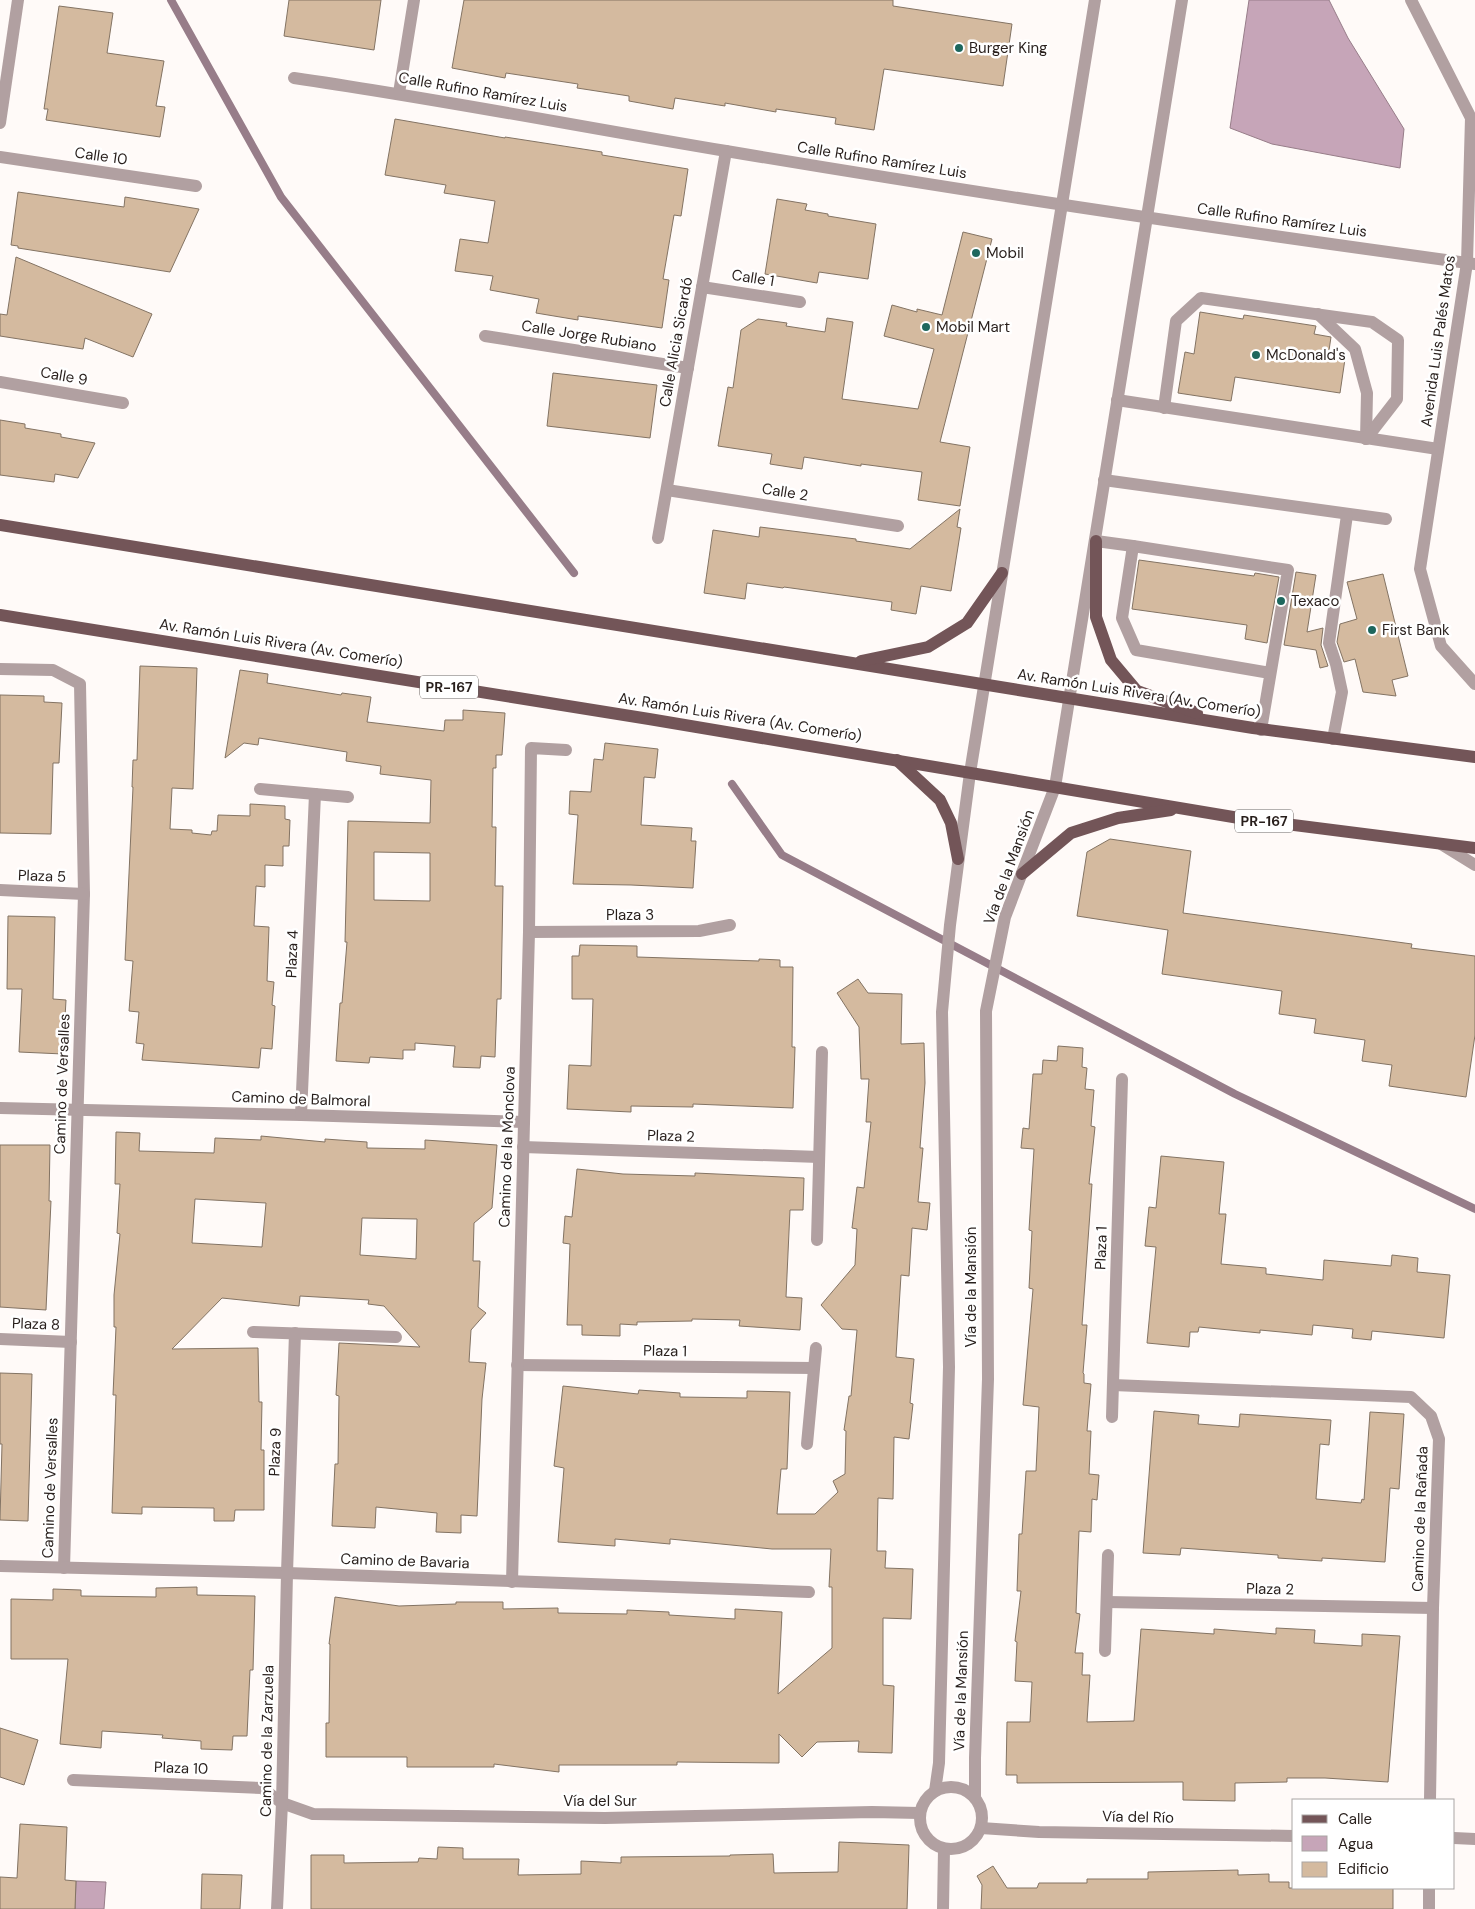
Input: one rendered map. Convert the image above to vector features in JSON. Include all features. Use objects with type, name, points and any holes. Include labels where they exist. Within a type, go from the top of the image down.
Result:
[{"type":"main road","name":"Av. Ramón Luis Rivera (Av. Comerío)","points":[[0,525],[1261,730],[1475,757]]},
{"type":"main road","points":[[1096,541],[1096,617],[1111,660],[1137,690],[1222,723]]},
{"type":"main road","points":[[853,663],[928,647],[967,623],[1002,573]]},
{"type":"main road","name":"Av. Ramón Luis Rivera (Av. Comerío)","points":[[0,615],[649,718],[1239,818],[1475,848]]},
{"type":"main road","points":[[897,760],[940,800],[951,823],[958,859]]},
{"type":"main road","points":[[1022,874],[1071,833],[1118,818],[1185,808]]},
{"type":"street","points":[[0,123],[18,0]]},
{"type":"street","points":[[399,93],[414,0]]},
{"type":"street","name":"Vía de la Mansión","points":[[935,1791],[938,1763],[949,1367],[942,1012],[950,926],[970,773],[1095,0]]},
{"type":"street","name":"Vía de la Mansión","points":[[976,1798],[975,1758],[988,1379],[986,1011],[1005,917],[1055,787],[1182,0]]},
{"type":"street","name":"Avenida Luis Palés Matos","points":[[1411,0],[1471,118],[1471,263],[1438,449],[1420,569],[1441,646],[1475,684]]},
{"type":"street","name":"Calle Rufino Ramírez Luis","points":[[294,78],[399,93],[726,151],[1062,205],[1471,263]]},
{"type":"street","name":"Calle Alicia Sicardó","points":[[658,538],[726,151]]},
{"type":"street","name":"Calle 10","points":[[0,157],[196,186]]},
{"type":"street","name":"Calle 1","points":[[702,287],[800,302]]},
{"type":"street","points":[[1164,408],[1176,321],[1201,298],[1372,322],[1398,340],[1397,398],[1366,439]]},
{"type":"street","points":[[1318,314],[1356,349],[1367,393],[1366,439]]},
{"type":"street","name":"Calle Jorge Rubiano","points":[[485,336],[688,368]]},
{"type":"street","name":"Calle 9","points":[[0,382],[123,402]]},
{"type":"street","points":[[1117,400],[1438,449]]},
{"type":"street","points":[[1104,480],[1386,519]]},
{"type":"street","name":"Calle 2","points":[[667,490],[898,526]]},
{"type":"street","points":[[1333,739],[1342,692],[1329,642],[1347,515]]},
{"type":"street","points":[[1096,541],[1288,570],[1261,730]]},
{"type":"street","points":[[1133,546],[1122,618],[1136,650],[1270,672]]},
{"type":"street","name":"Camino de Versalles","points":[[0,669],[53,670],[80,684],[84,894],[64,1568]]},
{"type":"street","name":"Camino de la Monclova","points":[[512,1582],[529,932],[531,748],[566,750]]},
{"type":"street","points":[[260,789],[348,797]]},
{"type":"street","name":"Plaza 4","points":[[301,1115],[315,794]]},
{"type":"street","points":[[1440,844],[1475,865]]},
{"type":"street","name":"Plaza 5","points":[[0,890],[84,894]]},
{"type":"street","name":"Plaza 3","points":[[529,932],[699,931],[730,925]]},
{"type":"street","points":[[816,1240],[822,1052]]},
{"type":"street","name":"Plaza 1","points":[[1112,1417],[1122,1079]]},
{"type":"street","name":"Camino de Balmoral","points":[[0,1108],[524,1122]]},
{"type":"street","name":"Plaza 2","points":[[523,1147],[819,1157]]},
{"type":"street","points":[[253,1332],[396,1337]]},
{"type":"street","name":"Plaza 9","points":[[287,1573],[295,1333]]},
{"type":"street","name":"Plaza 8","points":[[0,1339],[71,1342]]},
{"type":"street","points":[[807,1444],[816,1348]]},
{"type":"street","name":"Plaza 1","points":[[517,1365],[813,1368]]},
{"type":"street","name":"Camino de la Rañada","points":[[1113,1385],[1411,1397],[1431,1416],[1439,1439],[1433,1608],[1430,1799]]},
{"type":"street","points":[[1105,1651],[1108,1555]]},
{"type":"street","name":"Camino de Bavaria","points":[[0,1566],[287,1573],[809,1592]]},
{"type":"street","name":"Camino de la Zarzuela","points":[[277,1909],[282,1803],[287,1573]]},
{"type":"street","name":"Plaza 2","points":[[1107,1602],[1433,1608]]},
{"type":"street","name":"Plaza 10","points":[[73,1780],[262,1788],[282,1803]]},
{"type":"street","points":[[949,1786],[964,1789],[976,1798],[982,1812],[981,1828],[973,1841],[959,1849],[944,1849],[933,1844],[924,1836],[920,1824],[920,1813],[925,1800],[935,1791],[949,1786]]},
{"type":"street","name":"Vía del Sur","points":[[282,1803],[312,1814],[605,1818],[872,1812],[920,1813]]},
{"type":"street","name":"Vía del Río","points":[[981,1828],[1039,1832],[1292,1836]]},
{"type":"street","points":[[1455,1838],[1475,1839]]},
{"type":"street","points":[[943,1909],[944,1849]]},
{"type":"street","points":[[1429,1909],[1430,1889]]},
{"type":"water","points":[[1249,0],[1329,0],[1348,38],[1404,129],[1400,168],[1272,144],[1230,128]]},
{"type":"water","points":[[76,1881],[106,1882],[104,1909],[75,1909]]},
{"type":"building","points":[[289,0],[381,0],[374,50],[284,36]]},
{"type":"building","points":[[464,0],[893,0],[893,6],[1012,24],[1003,86],[884,69],[874,130],[835,124],[836,118],[776,109],[776,112],[725,103],[725,106],[675,98],[673,109],[629,101],[629,96],[577,88],[578,84],[506,73],[505,78],[452,68]]},
{"type":"building","points":[[59,6],[113,13],[107,53],[164,61],[156,106],[165,107],[160,137],[46,120],[48,109],[44,109]]},
{"type":"building","points":[[395,119],[602,152],[602,155],[688,169],[681,216],[674,215],[663,279],[669,280],[662,328],[578,316],[578,320],[536,313],[539,299],[490,290],[493,276],[455,271],[460,239],[488,243],[495,201],[444,193],[446,185],[385,175]]},
{"type":"building","points":[[18,192],[124,207],[125,197],[199,209],[170,272],[18,248],[18,246],[11,245]]},
{"type":"building","points":[[777,199],[807,204],[805,210],[828,214],[828,216],[876,224],[868,279],[819,272],[817,283],[765,274]]},
{"type":"building","points":[[963,232],[992,239],[940,442],[970,447],[960,506],[918,500],[922,472],[861,464],[861,466],[804,457],[802,469],[770,464],[772,454],[718,446],[728,387],[733,388],[741,330],[758,319],[787,323],[786,326],[825,332],[827,318],[853,322],[842,399],[918,409],[934,349],[884,336],[892,305],[917,312],[917,309],[942,315]]},
{"type":"building","points":[[16,257],[152,314],[133,357],[85,338],[83,349],[0,336],[0,314],[7,315]]},
{"type":"building","name":"McDonald's","points":[[1200,312],[1243,319],[1244,315],[1316,326],[1314,334],[1331,337],[1328,357],[1345,359],[1340,393],[1235,377],[1231,401],[1178,393],[1185,352],[1194,354]]},
{"type":"building","points":[[553,373],[657,385],[650,438],[547,426]]},
{"type":"building","points":[[0,420],[25,424],[25,428],[61,434],[61,437],[95,443],[78,478],[55,474],[54,482],[0,475]]},
{"type":"building","points":[[960,509],[957,527],[961,528],[951,591],[921,586],[916,614],[891,610],[892,602],[747,583],[745,599],[704,593],[713,530],[759,537],[760,527],[856,539],[856,541],[910,549]]},
{"type":"building","points":[[1139,560],[1254,576],[1255,573],[1279,577],[1267,643],[1245,639],[1247,625],[1132,609]]},
{"type":"building","points":[[1296,572],[1316,575],[1307,632],[1323,628],[1321,645],[1328,666],[1320,668],[1316,650],[1284,645]]},
{"type":"building","name":"First Bank","points":[[1383,574],[1408,676],[1392,680],[1396,696],[1363,692],[1355,659],[1344,662],[1337,642],[1340,624],[1357,619],[1347,582]]},
{"type":"building","points":[[140,666],[197,668],[193,789],[172,788],[170,829],[192,830],[192,833],[211,835],[212,831],[217,831],[218,815],[250,816],[250,804],[285,806],[285,819],[290,820],[289,846],[283,846],[283,866],[265,865],[265,887],[256,886],[254,926],[269,927],[267,981],[274,982],[272,1005],[275,1006],[272,1049],[261,1048],[259,1068],[142,1060],[144,1044],[136,1043],[139,1012],[129,1011],[133,961],[125,960],[133,760],[137,760]]},
{"type":"building","points":[[240,670],[268,674],[267,683],[341,695],[342,693],[371,697],[367,722],[444,731],[445,720],[463,720],[463,710],[505,713],[502,755],[496,755],[496,768],[493,768],[492,827],[496,827],[495,886],[503,886],[501,999],[497,999],[495,1057],[481,1056],[480,1068],[453,1067],[455,1046],[415,1043],[415,1050],[403,1050],[403,1059],[370,1057],[369,1063],[336,1061],[347,942],[345,942],[348,821],[430,823],[431,780],[380,774],[381,766],[346,761],[347,752],[259,738],[258,745],[244,743],[225,758]],"holes":[[[374,852],[430,853],[430,901],[374,900]]]},
{"type":"building","points":[[0,695],[44,696],[44,702],[62,703],[59,763],[53,763],[51,834],[0,833]]},
{"type":"building","points":[[605,743],[658,749],[655,778],[644,777],[641,825],[692,828],[691,841],[696,841],[693,888],[573,884],[578,815],[569,814],[570,791],[591,792],[594,759],[603,760]]},
{"type":"building","points":[[1110,839],[1191,851],[1183,913],[1412,944],[1411,948],[1475,956],[1475,1035],[1466,1097],[1389,1086],[1392,1065],[1362,1061],[1365,1040],[1314,1033],[1316,1019],[1279,1014],[1282,991],[1162,974],[1168,930],[1077,916],[1087,852]]},
{"type":"building","points":[[8,916],[55,917],[53,999],[66,1000],[63,1054],[19,1052],[22,989],[7,989]]},
{"type":"building","points":[[580,945],[637,946],[637,957],[780,960],[780,967],[793,967],[792,1047],[795,1047],[793,1108],[693,1104],[693,1107],[631,1106],[631,1112],[567,1109],[569,1065],[591,1066],[593,999],[572,999],[572,956],[579,956]]},
{"type":"building","points":[[858,979],[868,993],[902,994],[901,1044],[924,1043],[925,1083],[920,1148],[923,1148],[918,1202],[930,1203],[927,1230],[912,1228],[909,1276],[901,1275],[896,1357],[914,1359],[910,1403],[913,1404],[909,1439],[894,1437],[893,1499],[878,1498],[877,1551],[886,1551],[885,1568],[913,1569],[911,1619],[883,1618],[883,1685],[894,1686],[892,1753],[858,1752],[859,1741],[817,1742],[802,1757],[779,1734],[779,1763],[677,1762],[677,1765],[559,1765],[559,1772],[494,1764],[494,1767],[407,1767],[407,1757],[326,1757],[326,1723],[329,1723],[329,1644],[335,1597],[399,1606],[456,1604],[456,1602],[503,1602],[503,1609],[558,1608],[558,1613],[627,1614],[627,1610],[735,1619],[735,1609],[782,1612],[778,1694],[832,1648],[832,1587],[829,1587],[831,1549],[772,1549],[670,1539],[670,1544],[615,1539],[615,1546],[558,1542],[564,1468],[554,1466],[563,1386],[638,1394],[639,1390],[680,1393],[680,1397],[747,1398],[747,1391],[790,1392],[787,1469],[781,1469],[777,1514],[815,1514],[838,1492],[833,1481],[845,1474],[846,1431],[844,1430],[849,1396],[851,1396],[857,1330],[842,1329],[821,1305],[855,1265],[857,1229],[852,1228],[857,1187],[864,1188],[871,1122],[866,1122],[869,1079],[861,1079],[859,1027],[837,993]]},
{"type":"building","points":[[1058,1046],[1083,1048],[1082,1067],[1087,1068],[1085,1089],[1094,1090],[1091,1126],[1095,1127],[1089,1184],[1092,1184],[1082,1325],[1087,1325],[1083,1373],[1084,1383],[1091,1384],[1087,1431],[1091,1431],[1089,1474],[1099,1475],[1097,1500],[1092,1499],[1091,1532],[1079,1531],[1076,1613],[1080,1614],[1075,1653],[1083,1653],[1082,1675],[1090,1675],[1087,1722],[1134,1721],[1141,1629],[1214,1634],[1214,1629],[1276,1634],[1276,1628],[1315,1630],[1314,1643],[1362,1646],[1362,1634],[1400,1636],[1388,1782],[1325,1778],[1287,1778],[1287,1782],[1235,1783],[1235,1801],[1183,1800],[1183,1782],[1017,1783],[1017,1775],[1006,1775],[1007,1722],[1030,1722],[1032,1682],[1015,1681],[1017,1642],[1015,1641],[1021,1591],[1017,1591],[1019,1534],[1022,1534],[1026,1471],[1036,1471],[1039,1407],[1023,1405],[1033,1289],[1029,1288],[1032,1231],[1029,1230],[1034,1149],[1021,1148],[1023,1128],[1029,1129],[1033,1074],[1042,1074],[1043,1060],[1057,1061]]},
{"type":"building","points":[[116,1132],[140,1133],[139,1151],[214,1153],[215,1138],[261,1140],[261,1136],[325,1142],[325,1139],[367,1142],[367,1148],[425,1149],[425,1140],[497,1145],[492,1208],[474,1223],[473,1261],[480,1261],[478,1307],[486,1313],[471,1330],[469,1362],[486,1363],[482,1399],[477,1516],[461,1515],[461,1533],[436,1532],[437,1513],[376,1507],[375,1528],[332,1526],[335,1464],[338,1464],[339,1396],[336,1395],[339,1343],[420,1347],[384,1306],[368,1304],[369,1300],[300,1296],[299,1306],[222,1298],[172,1349],[258,1348],[259,1402],[262,1402],[261,1450],[264,1450],[264,1510],[235,1510],[234,1521],[214,1521],[214,1508],[142,1507],[142,1514],[112,1513],[116,1395],[113,1395],[116,1327],[114,1327],[114,1295],[120,1234],[117,1233],[120,1184],[115,1184]],"holes":[[[195,1199],[266,1203],[262,1247],[192,1243]],[[362,1218],[417,1219],[416,1259],[360,1255]]]},
{"type":"building","points":[[0,1145],[50,1145],[49,1201],[51,1201],[46,1310],[0,1307]]},
{"type":"building","points":[[1161,1156],[1224,1162],[1219,1214],[1226,1214],[1221,1264],[1266,1268],[1266,1274],[1323,1280],[1324,1260],[1391,1266],[1392,1255],[1418,1258],[1417,1272],[1450,1275],[1444,1338],[1372,1331],[1371,1340],[1352,1338],[1353,1329],[1313,1325],[1312,1335],[1260,1330],[1260,1333],[1199,1327],[1198,1332],[1190,1332],[1189,1347],[1147,1343],[1156,1247],[1145,1246],[1149,1207],[1156,1208]]},
{"type":"building","points":[[577,1169],[623,1174],[695,1176],[695,1173],[804,1178],[803,1210],[790,1210],[786,1297],[802,1298],[800,1330],[739,1326],[740,1320],[692,1319],[692,1321],[637,1322],[637,1325],[620,1324],[620,1336],[582,1335],[582,1325],[567,1325],[570,1244],[563,1243],[565,1216],[572,1217]]},
{"type":"building","points":[[0,1373],[32,1374],[28,1521],[0,1520],[2,1444],[0,1444]]},
{"type":"building","points":[[1154,1411],[1199,1415],[1198,1424],[1239,1427],[1240,1414],[1331,1420],[1329,1445],[1320,1444],[1316,1499],[1361,1503],[1362,1499],[1364,1500],[1370,1412],[1404,1414],[1399,1489],[1390,1488],[1385,1562],[1322,1558],[1322,1561],[1278,1558],[1278,1555],[1181,1548],[1180,1555],[1143,1553]]},
{"type":"building","points":[[197,1587],[197,1595],[255,1596],[253,1670],[250,1670],[247,1736],[233,1736],[232,1750],[201,1749],[201,1741],[162,1738],[163,1735],[102,1731],[101,1748],[60,1744],[68,1659],[11,1659],[11,1599],[53,1600],[53,1589],[81,1590],[81,1596],[156,1597],[156,1588]]},
{"type":"building","points":[[0,1728],[38,1740],[24,1785],[0,1777]]},
{"type":"building","points":[[20,1824],[67,1827],[65,1880],[76,1881],[75,1909],[0,1909],[0,1877],[17,1878]]},
{"type":"building","points":[[839,1842],[909,1845],[907,1909],[311,1909],[311,1855],[344,1855],[344,1863],[418,1862],[419,1858],[437,1859],[438,1847],[463,1848],[463,1859],[519,1859],[518,1875],[581,1874],[581,1861],[621,1863],[621,1857],[773,1854],[774,1873],[838,1872]]},
{"type":"building","points":[[993,1866],[1007,1888],[1037,1888],[1039,1883],[1087,1883],[1087,1879],[1148,1879],[1148,1872],[1238,1870],[1238,1875],[1269,1874],[1269,1882],[1289,1882],[1289,1888],[1292,1889],[1393,1889],[1393,1909],[981,1909],[982,1885],[977,1876]]},
{"type":"building","points":[[202,1874],[242,1875],[240,1909],[201,1909]]},
{"type":"waterway","points":[[171,0],[281,197],[574,573]]},
{"type":"waterway","points":[[732,784],[782,855],[1235,1094],[1475,1209]]},
{"type":"place","name":"Burger King","points":[[959,48]]},
{"type":"place","name":"Mobil","points":[[976,253]]},
{"type":"place","name":"Mobil Mart","points":[[926,327]]},
{"type":"place","name":"McDonald's","points":[[1256,355]]},
{"type":"place","name":"Texaco","points":[[1281,601]]},
{"type":"place","name":"First Bank","points":[[1372,630]]}]
